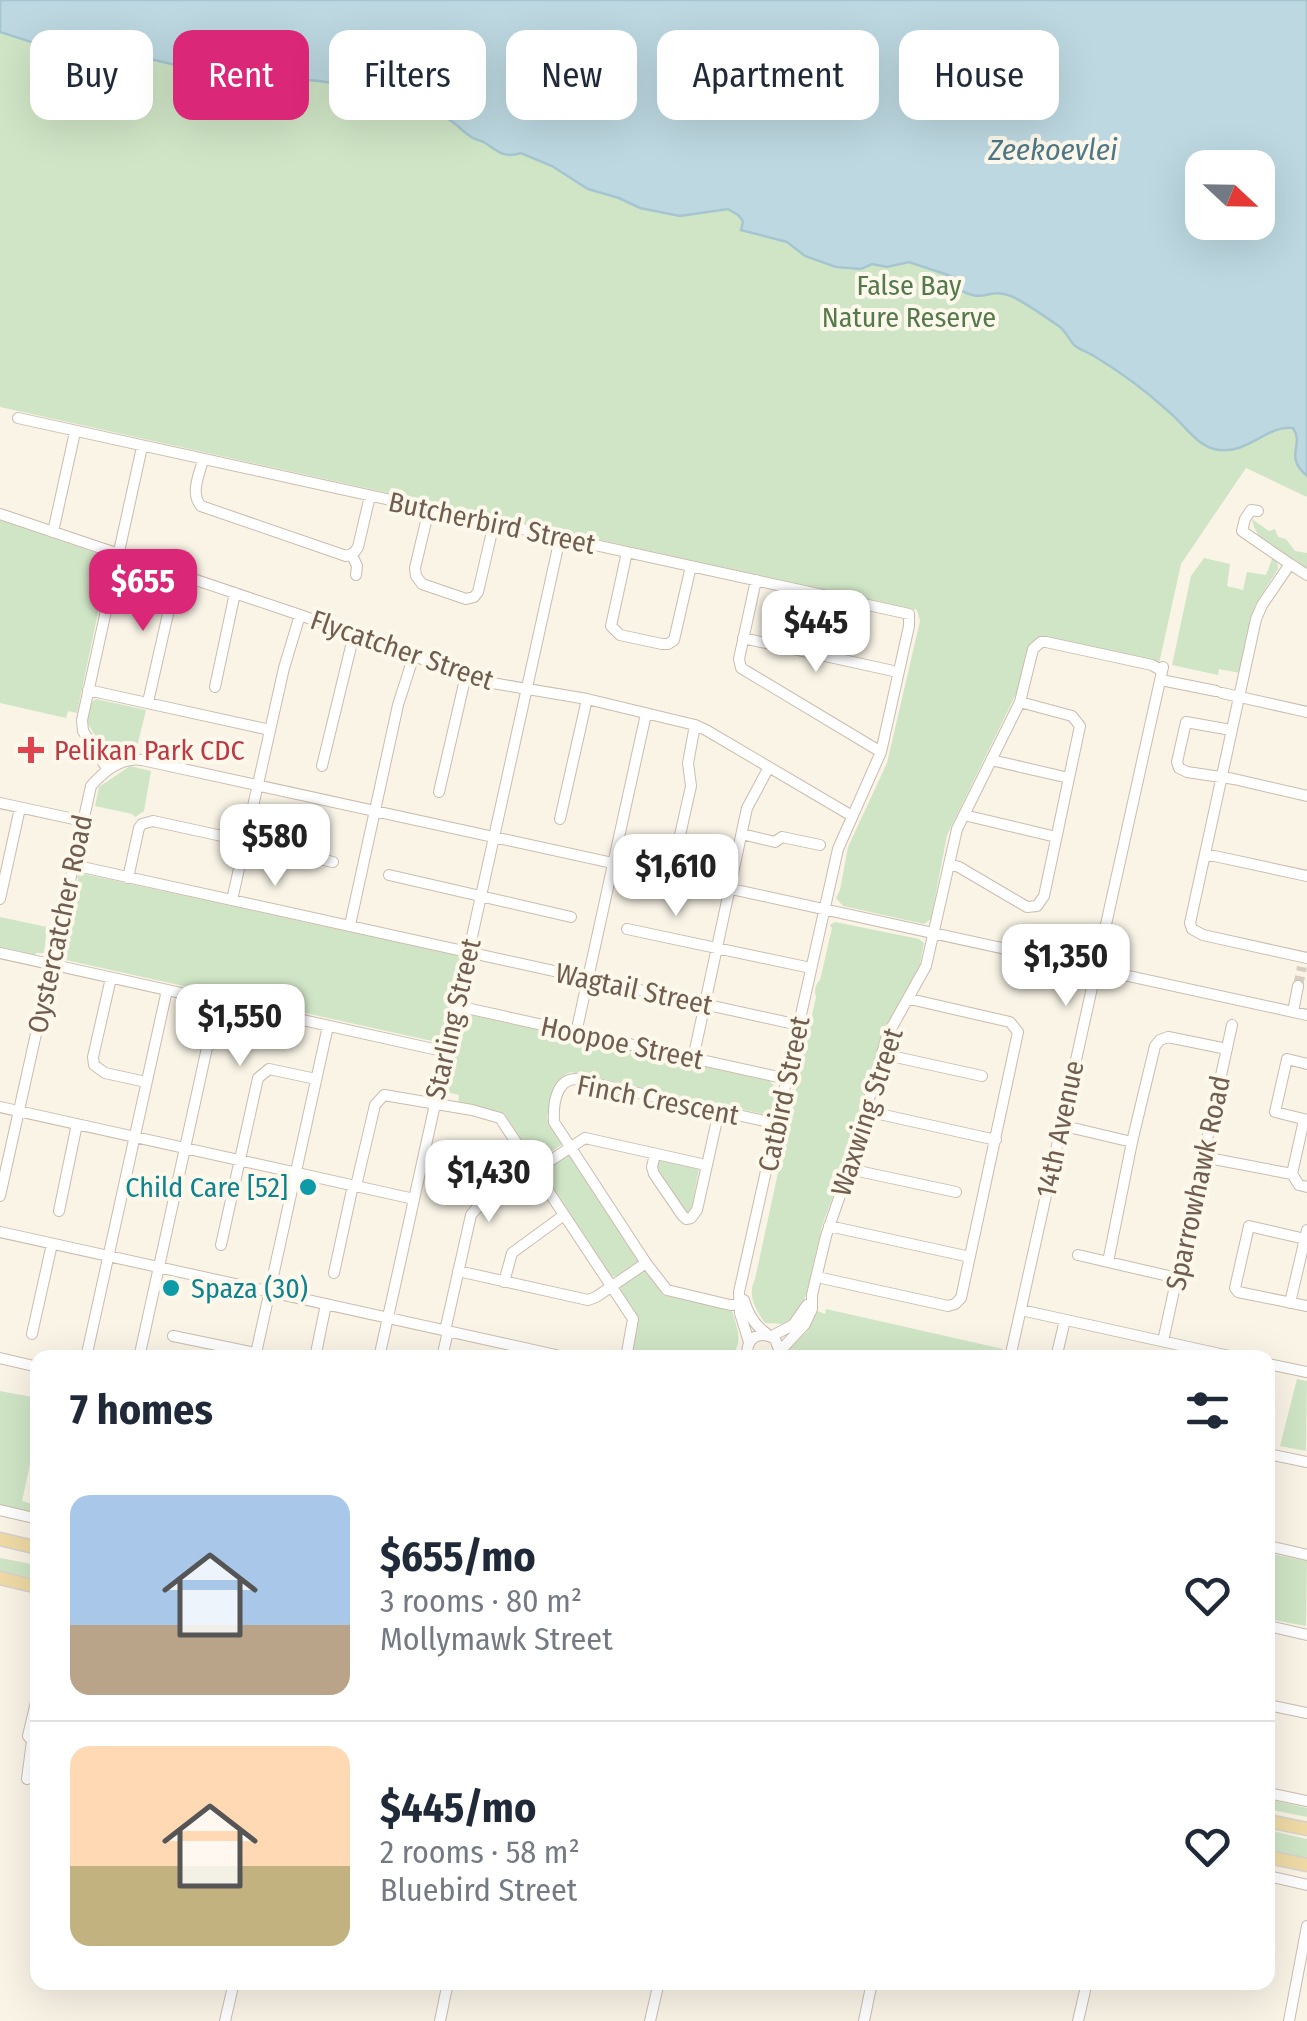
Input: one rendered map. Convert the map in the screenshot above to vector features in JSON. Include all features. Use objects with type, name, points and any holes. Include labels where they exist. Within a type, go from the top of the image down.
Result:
[{"type":"main road","points":[[0,1539],[30,1546]]},
{"type":"main road","points":[[0,1578],[30,1585]]},
{"type":"main road","points":[[1275,1822],[1307,1829]]},
{"type":"main road","points":[[1275,1858],[1307,1865]]},
{"type":"street","name":"Butcherbird Street","points":[[18,418],[909,614]]},
{"type":"street","points":[[53,532],[76,432]]},
{"type":"street","points":[[142,446],[82,726],[108,770],[133,759],[1307,1015]]},
{"type":"street","points":[[203,460],[195,494],[201,506],[342,555],[352,555]]},
{"type":"street","points":[[352,555],[358,547],[370,496]]},
{"type":"street","points":[[429,509],[416,576],[422,584],[466,599],[478,592],[494,523]]},
{"type":"street","points":[[1258,511],[1251,510],[1240,534],[1307,575]]},
{"type":"street","name":"Flycatcher Street","points":[[0,514],[300,615],[466,676],[587,699],[695,726],[852,816]]},
{"type":"street","name":"Starling Street","points":[[381,1350],[560,538]]},
{"type":"street","points":[[626,552],[611,626],[620,635],[662,644],[676,637],[692,566]]},
{"type":"street","points":[[352,555],[356,576]]},
{"type":"street","points":[[1290,564],[1256,619],[1190,922],[1192,930],[1203,935],[1305,961]]},
{"type":"street","points":[[148,702],[177,574]]},
{"type":"street","points":[[756,580],[738,659],[741,668],[881,752]]},
{"type":"street","points":[[215,686],[235,593]]},
{"type":"street","name":"Catbird Street","points":[[746,1350],[742,1279],[838,849],[881,752],[909,614]]},
{"type":"street","points":[[232,900],[288,649],[300,615]]},
{"type":"street","points":[[322,766],[354,634]]},
{"type":"street","points":[[743,638],[898,672]]},
{"type":"street","name":"Waxwing Street","points":[[784,1350],[812,1309],[829,1226],[887,1036],[926,966],[957,829],[1020,702],[1033,649],[1041,642],[1152,666],[1162,672]]},
{"type":"street","points":[[350,926],[404,683],[414,655]]},
{"type":"street","points":[[1162,672],[1219,692],[1307,712]]},
{"type":"street","name":"14th Avenue","points":[[1012,1350],[1162,672]]},
{"type":"street","points":[[439,792],[466,676]]},
{"type":"street","points":[[88,690],[270,730]]},
{"type":"street","points":[[560,820],[587,699]]},
{"type":"street","points":[[949,864],[1027,907],[1040,904],[1044,896],[1080,731],[1072,716],[1020,702]]},
{"type":"street","points":[[576,1033],[646,714]]},
{"type":"street","points":[[1232,730],[1189,720],[1183,725],[1176,762],[1179,768],[1307,796]]},
{"type":"street","points":[[678,844],[692,786],[688,763],[695,726]]},
{"type":"street","points":[[991,760],[1069,778]]},
{"type":"street","points":[[692,1058],[747,808],[769,767]]},
{"type":"street","name":"Oystercatcher Road","points":[[0,1196],[82,820],[91,786],[108,770]]},
{"type":"street","points":[[0,803],[82,820]]},
{"type":"street","points":[[0,900],[20,808]]},
{"type":"street","points":[[964,815],[1056,836]]},
{"type":"street","points":[[128,878],[139,828],[152,820],[333,862]]},
{"type":"street","points":[[742,834],[775,842],[782,837],[820,844]]},
{"type":"street","points":[[1205,854],[1307,876]]},
{"type":"street","name":"Wagtail Street","points":[[73,865],[799,1026]]},
{"type":"street","points":[[389,875],[571,916]]},
{"type":"street","points":[[627,929],[811,968]]},
{"type":"street","points":[[0,952],[446,1052]]},
{"type":"street","points":[[111,978],[94,1066],[105,1073],[146,1082]]},
{"type":"street","points":[[1293,1012],[1298,986]]},
{"type":"street","points":[[88,1350],[166,990]]},
{"type":"street","points":[[816,1277],[952,1306],[961,1298],[1018,1029],[1010,1022],[910,998]]},
{"type":"street","points":[[141,1350],[217,1002]]},
{"type":"street","name":"Hoopoe Street","points":[[457,1006],[787,1080]]},
{"type":"street","name":"Sparrowhawk Road","points":[[1163,1341],[1232,1025]]},
{"type":"street","points":[[256,1350],[328,1026]]},
{"type":"street","points":[[1108,1262],[1155,1046],[1160,1040],[1173,1038],[1227,1049]]},
{"type":"street","points":[[882,1054],[982,1076]]},
{"type":"street","points":[[1307,1064],[1286,1059],[1276,1112],[1305,1120],[1292,1174],[1299,1185],[1307,1187]]},
{"type":"street","points":[[220,1245],[261,1074],[269,1069],[316,1079]]},
{"type":"street","name":"Finch Crescent","points":[[742,1304],[730,1305],[667,1290],[553,1115],[560,1086],[568,1079],[778,1124]]},
{"type":"street","points":[[334,1272],[375,1105],[381,1096],[472,1110],[500,1118],[633,1319],[627,1350]]},
{"type":"street","points":[[0,1107],[414,1199]]},
{"type":"street","points":[[656,1154],[654,1174],[688,1219],[697,1210],[719,1111]]},
{"type":"street","points":[[866,1112],[996,1140]]},
{"type":"street","points":[[60,1210],[77,1124]]},
{"type":"street","points":[[1060,1125],[1132,1142]]},
{"type":"street","points":[[443,1350],[471,1214],[494,1197],[589,1138],[706,1164]]},
{"type":"street","points":[[1203,1157],[1292,1174]]},
{"type":"street","points":[[459,1160],[472,1163],[494,1197]]},
{"type":"street","points":[[849,1169],[956,1192]]},
{"type":"street","points":[[504,1282],[512,1253],[564,1215]]},
{"type":"street","points":[[829,1226],[970,1257]]},
{"type":"street","points":[[1290,1304],[1306,1241],[1249,1226],[1236,1290],[1290,1304],[1307,1306]]},
{"type":"street","points":[[0,1232],[535,1350]]},
{"type":"street","points":[[32,1334],[52,1244]]},
{"type":"street","points":[[1078,1255],[1176,1278]]},
{"type":"street","points":[[458,1272],[588,1300],[646,1263]]},
{"type":"street","name":"Waxwing Street","points":[[747,1350],[755,1336],[786,1330],[798,1320],[812,1295]]},
{"type":"street","points":[[317,1350],[326,1304]]},
{"type":"street","name":"Catbird Street","points":[[742,1304],[757,1327],[778,1342],[779,1350]]},
{"type":"street","points":[[1021,1310],[1203,1350]]},
{"type":"street","points":[[1058,1350],[1064,1320]]},
{"type":"street","points":[[173,1336],[230,1350]]},
{"type":"street","points":[[506,1350],[508,1344]]},
{"type":"street","points":[[0,1358],[30,1365]]},
{"type":"street","points":[[1275,1365],[1307,1372]]},
{"type":"street","points":[[1275,1455],[1307,1462]]},
{"type":"street","points":[[0,1510],[30,1517]]},
{"type":"street","points":[[1275,1548],[1307,1555]]},
{"type":"street","points":[[1275,1628],[1307,1635]]},
{"type":"street","points":[[1275,1706],[1307,1713]]},
{"type":"street","points":[[27,1779],[30,1756]]},
{"type":"street","points":[[1275,1795],[1307,1802]]},
{"type":"street","points":[[1275,1878],[1307,1885]]},
{"type":"street","points":[[1288,2021],[1307,1926]]},
{"type":"street","points":[[226,2021],[232,1990]]},
{"type":"street","points":[[440,2021],[446,1990]]},
{"type":"street","points":[[650,2021],[657,1990]]},
{"type":"street","points":[[864,2021],[870,1990]]},
{"type":"street","points":[[1078,2021],[1085,1990]]},
{"type":"green space","name":"False Bay Nature Reserve","points":[[0,0],[1307,0],[1307,497],[1246,468],[1181,564],[1159,664],[1038,639],[1029,646],[1018,690],[947,835],[931,919],[924,924],[843,906],[836,898],[848,847],[887,763],[920,621],[917,610],[0,407]]},
{"type":"green space","points":[[0,519],[105,555],[109,560],[77,713],[68,711],[66,718],[0,703]]},
{"type":"green space","points":[[1252,519],[1269,531],[1275,529],[1278,537],[1286,539],[1295,551],[1307,553],[1307,571],[1266,543]]},
{"type":"green space","points":[[1273,557],[1278,569],[1255,605],[1240,673],[1219,669],[1218,675],[1172,665],[1191,576],[1204,558],[1230,564],[1227,586],[1243,590],[1247,572],[1266,575]]},
{"type":"green space","points":[[96,699],[146,710],[136,751],[107,753],[87,723],[90,703]]},
{"type":"green space","points":[[130,766],[151,771],[144,811],[135,817],[95,806],[99,787]]},
{"type":"green space","points":[[80,873],[461,956],[441,1043],[61,959]]},
{"type":"green space","points":[[0,917],[47,927],[44,953],[35,956],[0,948]]},
{"type":"green space","points":[[835,922],[924,943],[919,969],[882,1033],[822,1226],[803,1303],[786,1324],[765,1323],[753,1302],[753,1285],[815,988],[820,980],[830,925]]},
{"type":"green space","points":[[466,1014],[770,1081],[777,1090],[773,1113],[571,1072],[559,1079],[547,1118],[563,1144],[536,1161],[504,1114],[458,1103],[459,1095],[442,1091],[460,1019]]},
{"type":"green space","points":[[570,1154],[642,1261],[617,1276],[611,1277],[542,1170]]},
{"type":"green space","points":[[662,1158],[699,1169],[691,1212],[686,1214],[657,1170]]},
{"type":"green space","points":[[645,1271],[663,1295],[732,1310],[738,1341],[735,1350],[632,1350],[638,1323],[621,1286]]},
{"type":"green space","points":[[826,1309],[1003,1350],[789,1350],[807,1331],[817,1311],[825,1314]]},
{"type":"green space","points":[[1297,1379],[1307,1381],[1306,1451],[1280,1446]]},
{"type":"green space","points":[[0,1391],[30,1397],[30,1464],[22,1501],[30,1503],[30,1513],[0,1507]]},
{"type":"green space","points":[[1275,1554],[1307,1561],[1306,1626],[1275,1620]]},
{"type":"green space","points":[[0,1558],[30,1564],[30,1577],[0,1571]]},
{"type":"green space","points":[[1275,1801],[1307,1808],[1307,1817],[1275,1810]]},
{"type":"green space","points":[[1275,1832],[1307,1839],[1307,1859],[1275,1852]]},
{"type":"water","name":"Zeekoevlei","points":[[0,0],[1307,0],[1307,476],[1296,462],[1293,428],[1274,431],[1237,449],[1207,446],[1132,382],[1074,345],[1055,324],[1008,295],[966,293],[957,288],[956,279],[909,262],[887,267],[872,264],[861,269],[836,267],[805,256],[787,242],[741,230],[743,221],[728,209],[680,216],[640,208],[588,189],[552,166],[521,153],[503,154],[449,120],[486,120],[486,30],[329,30],[329,83],[309,80],[309,30],[173,30],[173,64],[153,60],[153,30],[30,30],[30,42],[0,32]]},
{"type":"tunnel","points":[[1298,986],[1302,967]]},
{"type":"place","name":"Pelikan Park CDC","points":[[31,750]]},
{"type":"place","name":"Child Care [52]","points":[[308,1187]]},
{"type":"place","name":"Spaza (30)","points":[[171,1288]]}]
